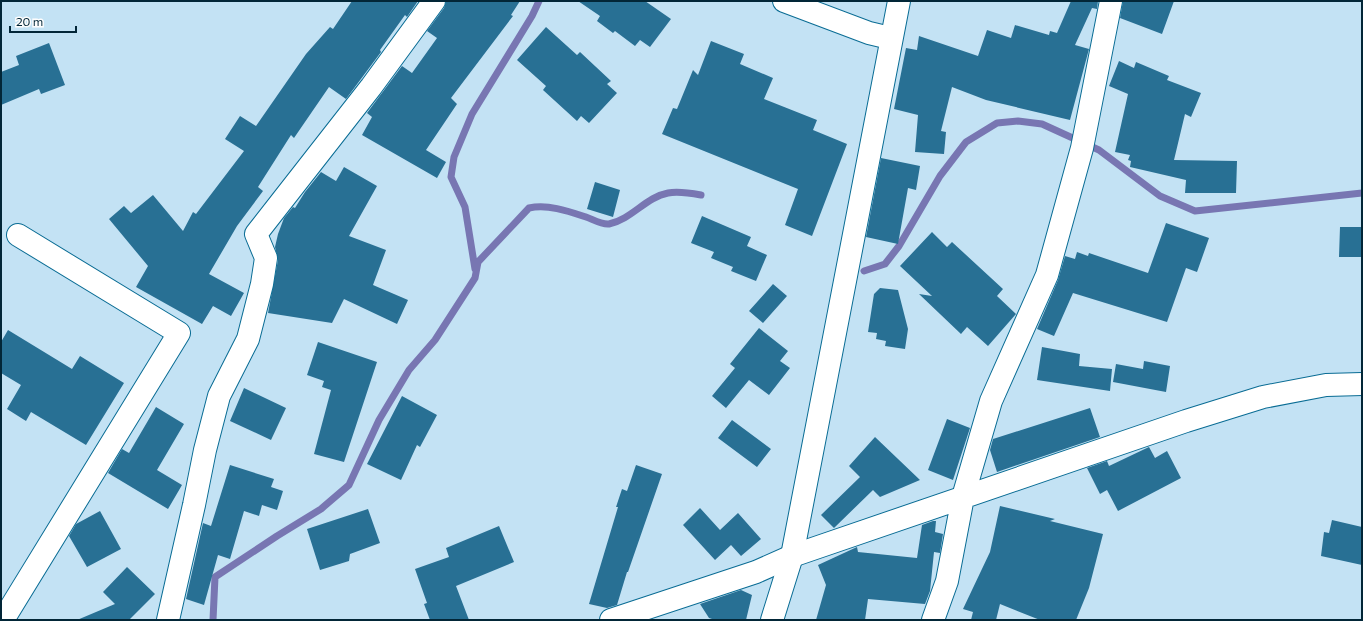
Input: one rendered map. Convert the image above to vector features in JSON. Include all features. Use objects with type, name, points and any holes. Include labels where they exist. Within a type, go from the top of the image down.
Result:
[{"type":"street","points":[[168,620],[205,450],[219,396],[248,339],[262,284],[266,258],[256,234],[366,93],[434,1]]},
{"type":"street","points":[[784,1],[856,28],[890,38]]},
{"type":"street","points":[[772,620],[792,556],[890,38],[899,1]]},
{"type":"street","points":[[934,620],[947,581],[963,497],[991,401],[1047,275],[1083,139],[1111,1]]},
{"type":"street","points":[[2,620],[179,333],[18,235]]},
{"type":"street","points":[[611,620],[756,572],[792,556],[963,497],[1263,397],[1326,385],[1362,384]]},
{"type":"building","points":[[352,1],[418,1],[407,17],[405,15],[380,50],[381,52],[346,99],[329,87],[294,138],[291,135],[258,187],[263,191],[237,226],[209,274],[244,293],[231,316],[213,306],[202,324],[136,287],[148,266],[109,219],[124,206],[131,213],[153,195],[183,231],[193,212],[196,214],[244,151],[225,139],[240,116],[256,126],[306,54],[330,27],[333,29]]},
{"type":"building","points":[[446,1],[520,1],[511,15],[513,16],[451,98],[457,104],[426,150],[446,162],[437,178],[362,135],[372,117],[367,113],[402,66],[412,73],[437,38],[427,31],[444,8]]},
{"type":"building","points":[[578,1],[645,1],[671,19],[650,47],[640,40],[635,46],[615,31],[613,33],[597,21],[600,16]]},
{"type":"building","points":[[1071,1],[1098,1],[1097,9],[1092,8],[1075,45],[1089,49],[1070,120],[986,100],[952,87],[941,131],[946,132],[944,154],[915,152],[918,115],[894,109],[906,48],[917,50],[919,36],[978,56],[987,30],[1011,38],[1015,25],[1049,35],[1050,31],[1057,33]]},
{"type":"building","points":[[1123,1],[1174,1],[1162,34],[1120,18]]},
{"type":"building","points":[[546,27],[577,55],[580,52],[611,81],[607,84],[617,93],[589,123],[581,116],[577,121],[543,90],[546,86],[517,60]]},
{"type":"building","points":[[711,41],[744,54],[740,64],[773,78],[764,99],[817,120],[813,130],[847,144],[812,236],[785,225],[798,189],[662,134],[673,108],[677,109],[693,70],[698,75]]},
{"type":"building","points":[[49,43],[65,85],[41,94],[39,89],[1,105],[1,72],[19,65],[16,56]]},
{"type":"building","points":[[1119,61],[1134,68],[1136,62],[1169,76],[1167,80],[1201,93],[1191,117],[1185,114],[1174,160],[1237,161],[1236,193],[1185,193],[1186,180],[1130,167],[1131,161],[1128,160],[1130,155],[1115,152],[1128,94],[1109,86]]},
{"type":"building","points":[[881,158],[920,166],[916,190],[908,188],[898,244],[866,237]]},
{"type":"building","points":[[344,167],[377,186],[349,236],[386,250],[373,285],[408,300],[397,324],[344,299],[332,323],[268,313],[278,260],[275,247],[284,218],[293,207],[295,208],[305,192],[321,172],[336,181]]},
{"type":"building","points":[[595,182],[620,190],[613,217],[587,209]]},
{"type":"building","points":[[702,216],[751,237],[747,246],[767,255],[756,281],[731,271],[733,267],[711,258],[714,252],[691,243]]},
{"type":"building","points":[[1166,223],[1209,238],[1197,272],[1186,268],[1167,322],[1073,293],[1054,336],[1037,329],[1058,280],[1065,256],[1075,259],[1077,252],[1088,256],[1089,253],[1148,273]]},
{"type":"building","points":[[1340,227],[1362,227],[1362,257],[1339,257]]},
{"type":"building","points":[[932,232],[947,247],[952,242],[1003,289],[997,296],[1016,314],[988,346],[967,327],[961,334],[919,294],[932,296],[900,266]]},
{"type":"building","points":[[773,284],[787,296],[763,323],[749,311]]},
{"type":"building","points":[[880,288],[898,290],[908,329],[905,349],[885,346],[886,341],[876,339],[877,333],[868,332],[874,294]]},
{"type":"building","points":[[759,328],[788,351],[780,361],[790,368],[769,395],[749,380],[726,408],[712,396],[735,368],[730,364]]},
{"type":"building","points":[[8,330],[72,369],[80,356],[124,383],[86,445],[31,412],[26,421],[7,409],[21,385],[1,373],[1,342]]},
{"type":"building","points":[[318,342],[377,362],[344,462],[314,454],[331,390],[322,387],[324,381],[307,375]]},
{"type":"building","points":[[1042,347],[1080,354],[1079,366],[1112,369],[1110,391],[1037,380]]},
{"type":"building","points":[[1144,361],[1170,366],[1166,392],[1113,382],[1116,364],[1143,369]]},
{"type":"building","points":[[244,388],[286,408],[271,440],[230,421]]},
{"type":"building","points":[[402,396],[437,415],[420,447],[417,445],[401,480],[367,464]]},
{"type":"building","points":[[156,407],[184,424],[157,470],[182,485],[168,509],[108,473],[122,449],[129,453]]},
{"type":"building","points":[[1090,408],[1100,437],[997,472],[990,450],[993,439]]},
{"type":"building","points":[[947,419],[970,428],[953,480],[928,470]]},
{"type":"building","points":[[732,420],[771,449],[757,467],[718,438]]},
{"type":"building","points":[[875,437],[920,480],[880,497],[873,490],[834,528],[821,515],[860,477],[849,466]]},
{"type":"building","points":[[1149,447],[1155,458],[1167,451],[1181,478],[1118,511],[1107,490],[1100,494],[1087,468],[1107,461],[1109,466]]},
{"type":"building","points":[[230,465],[274,479],[271,487],[283,491],[277,510],[262,505],[259,516],[244,511],[230,559],[218,555],[204,605],[186,599],[203,523],[211,526]]},
{"type":"building","points":[[636,465],[662,474],[627,572],[617,605],[607,608],[589,604],[622,489],[627,491]]},
{"type":"building","points":[[1000,506],[1055,519],[1050,521],[1103,534],[1089,588],[1076,620],[1040,620],[1000,604],[996,620],[971,620],[973,612],[963,609],[990,552]]},
{"type":"building","points":[[700,508],[720,530],[738,513],[761,539],[741,556],[731,545],[715,560],[683,525]]},
{"type":"building","points":[[368,509],[380,543],[350,554],[349,561],[320,570],[307,529]]},
{"type":"building","points":[[100,511],[121,549],[87,567],[69,536],[76,524]]},
{"type":"building","points":[[1332,520],[1362,527],[1362,565],[1321,556],[1324,532],[1329,533]]},
{"type":"building","points":[[936,521],[935,532],[943,534],[940,553],[934,552],[930,591],[925,604],[868,599],[865,620],[816,620],[826,585],[818,565],[857,547],[858,552],[917,558],[922,525]]},
{"type":"building","points":[[499,526],[514,562],[456,586],[469,620],[430,620],[424,604],[427,603],[415,569],[449,557],[446,548]]},
{"type":"building","points":[[127,567],[155,594],[129,620],[77,620],[115,604],[103,592]]},
{"type":"building","points":[[741,590],[752,595],[746,620],[715,620],[709,618],[700,604]]},
{"type":"waterway","points":[[475,269],[465,207],[451,177],[454,157],[472,114],[532,16],[539,1]]},
{"type":"waterway","points":[[864,271],[885,264],[899,246],[940,176],[966,142],[997,123],[1018,121],[1042,124],[1099,150],[1160,196],[1195,211],[1362,193]]},
{"type":"waterway","points":[[213,620],[215,577],[321,509],[349,485],[379,420],[409,370],[435,340],[475,278],[478,262],[529,208],[543,207],[558,209],[600,223],[609,224],[625,218],[660,195],[676,192],[701,195]]}]
